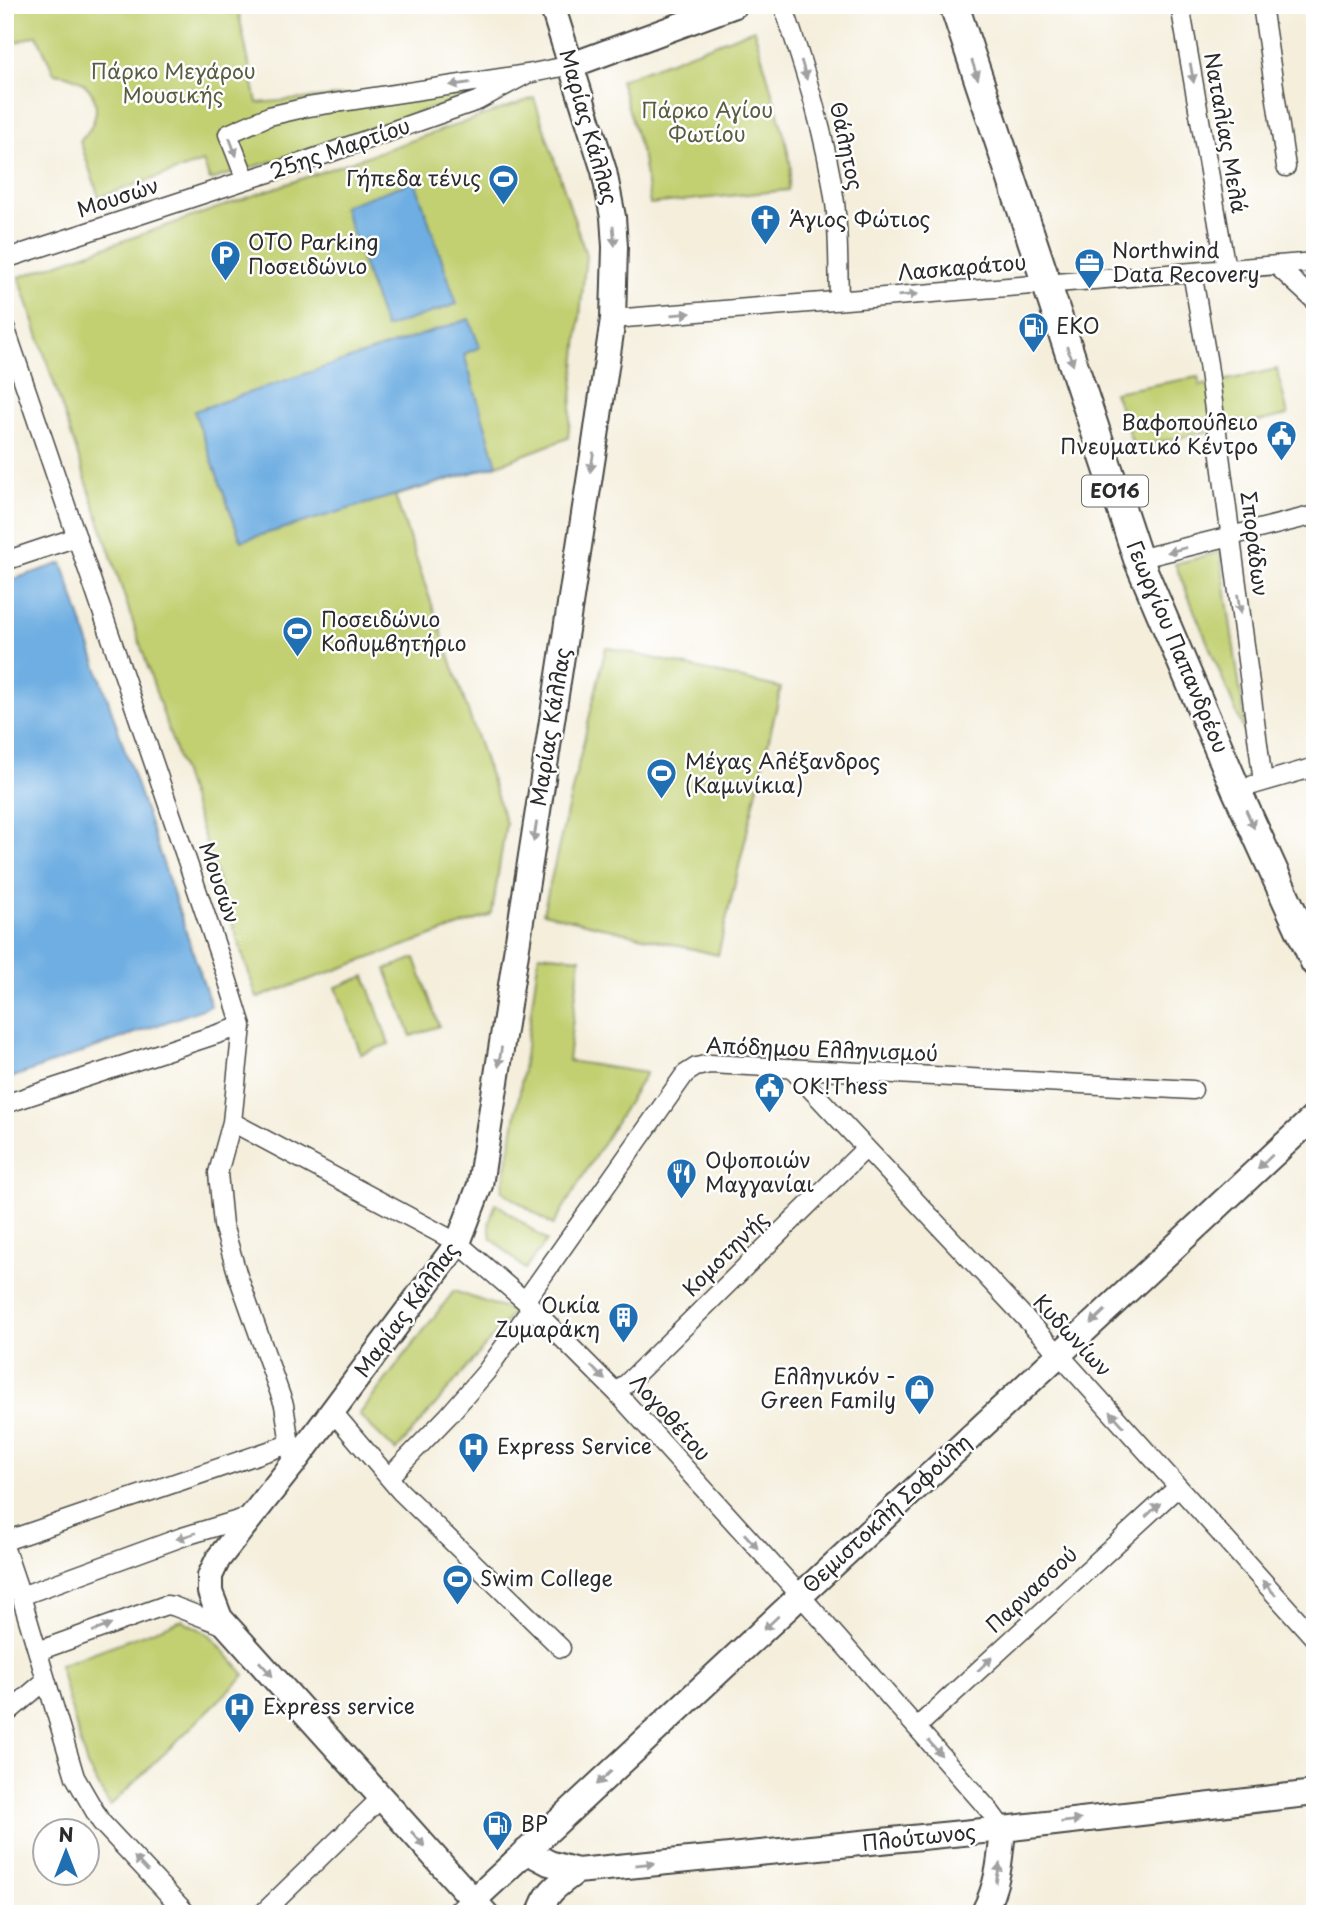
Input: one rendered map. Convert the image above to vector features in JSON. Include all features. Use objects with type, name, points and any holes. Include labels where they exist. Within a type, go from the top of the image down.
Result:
[{"type":"main road","name":"Μαρίας Κάλλας","points":[[224,1623],[210,1592],[210,1576],[218,1559],[251,1516],[291,1454],[332,1412],[458,1243],[480,1185],[613,319],[613,217],[604,171],[552,5]]},
{"type":"main road","name":"25ης Μαρτίου","points":[[572,65],[735,5]]},
{"type":"main road","name":"Γεωργίου Παπανδρέου","points":[[954,5],[1138,559],[1250,786],[1315,962]]},
{"type":"main road","name":"Θεμιστοκλή Σοφούλη","points":[[473,1909],[526,1851],[1315,1116]]},
{"type":"main road","points":[[224,1623],[382,1798],[473,1909]]},
{"type":"main road","name":"Πλούτωνος","points":[[526,1851],[549,1863],[577,1871],[1003,1829],[1315,1793]]},
{"type":"main road","points":[[983,1914],[993,1895],[999,1872],[1003,1829]]},
{"type":"main road","points":[[540,1914],[543,1902],[555,1887],[577,1871]]},
{"type":"street","name":"Θάλητος","points":[[783,5],[804,69],[830,170],[838,236],[839,300]]},
{"type":"street","name":"Ναταλίας Μελά","points":[[1181,5],[1226,269]]},
{"type":"street","points":[[1262,5],[1286,167]]},
{"type":"street","name":"25ης Μαρτίου","points":[[527,74],[477,101],[246,180],[228,134],[269,116],[308,107],[572,65]]},
{"type":"street","name":"Μουσών","points":[[5,259],[246,180]]},
{"type":"street","name":"Λασκαράτου","points":[[613,319],[1315,261]]},
{"type":"street","points":[[1276,265],[1315,301]]},
{"type":"street","name":"Σποράδων","points":[[1192,272],[1210,376],[1230,536],[1250,786]]},
{"type":"street","name":"Μουσών","points":[[5,327],[242,1026],[232,1122],[218,1173],[223,1225],[238,1276],[284,1405],[291,1454]]},
{"type":"street","points":[[1138,559],[1315,515]]},
{"type":"street","points":[[5,561],[77,537]]},
{"type":"street","points":[[1250,786],[1315,767]]},
{"type":"street","points":[[5,1104],[242,1026]]},
{"type":"street","name":"Απόδημου Ελληνισμού","points":[[389,1477],[486,1372],[685,1074],[696,1067],[710,1064],[1193,1090]]},
{"type":"street","name":"Κυδωνίων","points":[[792,1068],[1059,1354],[1315,1639]]},
{"type":"street","name":"Λογοθέτου","points":[[232,1122],[458,1243],[529,1304],[618,1393],[917,1727],[1003,1829]]},
{"type":"street","name":"Κομοτηνής","points":[[618,1393],[866,1148]]},
{"type":"street","points":[[332,1412],[410,1500],[561,1648]]},
{"type":"street","points":[[5,1541],[291,1454]]},
{"type":"street","name":"Παρνασσού","points":[[917,1727],[1178,1487]]},
{"type":"street","points":[[22,1596],[183,1537],[251,1516]]},
{"type":"street","points":[[5,1549],[22,1596],[75,1777],[102,1822],[187,1914]]},
{"type":"street","points":[[38,1651],[166,1605],[224,1623]]},
{"type":"street","points":[[5,1715],[46,1680]]},
{"type":"street","points":[[262,1914],[382,1798]]},
{"type":"green space","name":"Πάρκο Μεγάρου Μουσικής","points":[[5,5],[237,5],[257,103],[518,80],[210,180],[203,162],[99,197],[80,141],[95,118],[94,97],[79,81],[54,73],[37,35],[5,46]]},
{"type":"green space","name":"Πάρκο Αγίου Φωτίου","points":[[754,29],[785,138],[791,167],[788,190],[650,204],[643,158],[620,80]]},
{"type":"green space","name":"Ποσειδώνιο Κολυμβητήριο","points":[[534,98],[586,255],[568,438],[497,465],[395,496],[506,823],[492,913],[257,998],[19,277]]},
{"type":"green space","points":[[1277,369],[1288,415],[1134,447],[1114,392],[1198,377],[1200,386]]},
{"type":"green space","points":[[1220,552],[1247,737],[1247,738],[1175,564]]},
{"type":"green space","name":"Μέγας Αλέξανδρος (Καμινίκια)","points":[[606,647],[781,688],[718,955],[543,913]]},
{"type":"green space","points":[[539,954],[580,958],[568,1061],[646,1073],[553,1225],[502,1191],[520,1091]]},
{"type":"green space","points":[[415,958],[439,1026],[411,1036],[386,969]]},
{"type":"green space","points":[[365,976],[389,1044],[361,1054],[336,987]]},
{"type":"green space","points":[[496,1203],[547,1241],[525,1269],[491,1238],[489,1223]]},
{"type":"green space","points":[[454,1291],[514,1312],[396,1451],[359,1415]]},
{"type":"green space","points":[[182,1620],[210,1635],[245,1675],[110,1806],[87,1766],[59,1665]]},
{"type":"water","points":[[415,181],[457,304],[385,328],[343,206]]},
{"type":"water","points":[[469,319],[480,347],[464,354],[497,465],[241,541],[194,411]]},
{"type":"water","points":[[62,563],[211,1006],[5,1080],[5,582]]},
{"type":"place","name":"Γήπεδα τένις","points":[[504,206]]},
{"type":"place","name":"Άγιος Φώτιος","points":[[766,247]]},
{"type":"place","name":"ΟΤΟ Parking Ποσειδώνιο","points":[[225,282]]},
{"type":"place","name":"Northwind Data Recovery","points":[[1089,290]]},
{"type":"place","name":"EKO","points":[[1033,354]]},
{"type":"place","name":"Βαφοπούλειο Πνευματικό Κέντρο","points":[[1281,462]]},
{"type":"place","name":"Ποσειδώνιο Κολυμβητήριο","points":[[298,659]]},
{"type":"place","name":"Μέγας Αλέξανδρος (Καμινίκια)","points":[[662,801]]},
{"type":"place","name":"OK!Thess","points":[[769,1114]]},
{"type":"place","name":"Οψοποιών Μαγγανίαι","points":[[682,1200]]},
{"type":"place","name":"Οικία Ζυμαράκη","points":[[623,1345]]},
{"type":"place","name":"Ελληνικόν - Green Family","points":[[919,1416]]},
{"type":"place","name":"Express Service","points":[[474,1474]]},
{"type":"place","name":"Swim College","points":[[457,1606]]},
{"type":"place","name":"Express service","points":[[240,1734]]},
{"type":"place","name":"BP","points":[[498,1852]]}]
